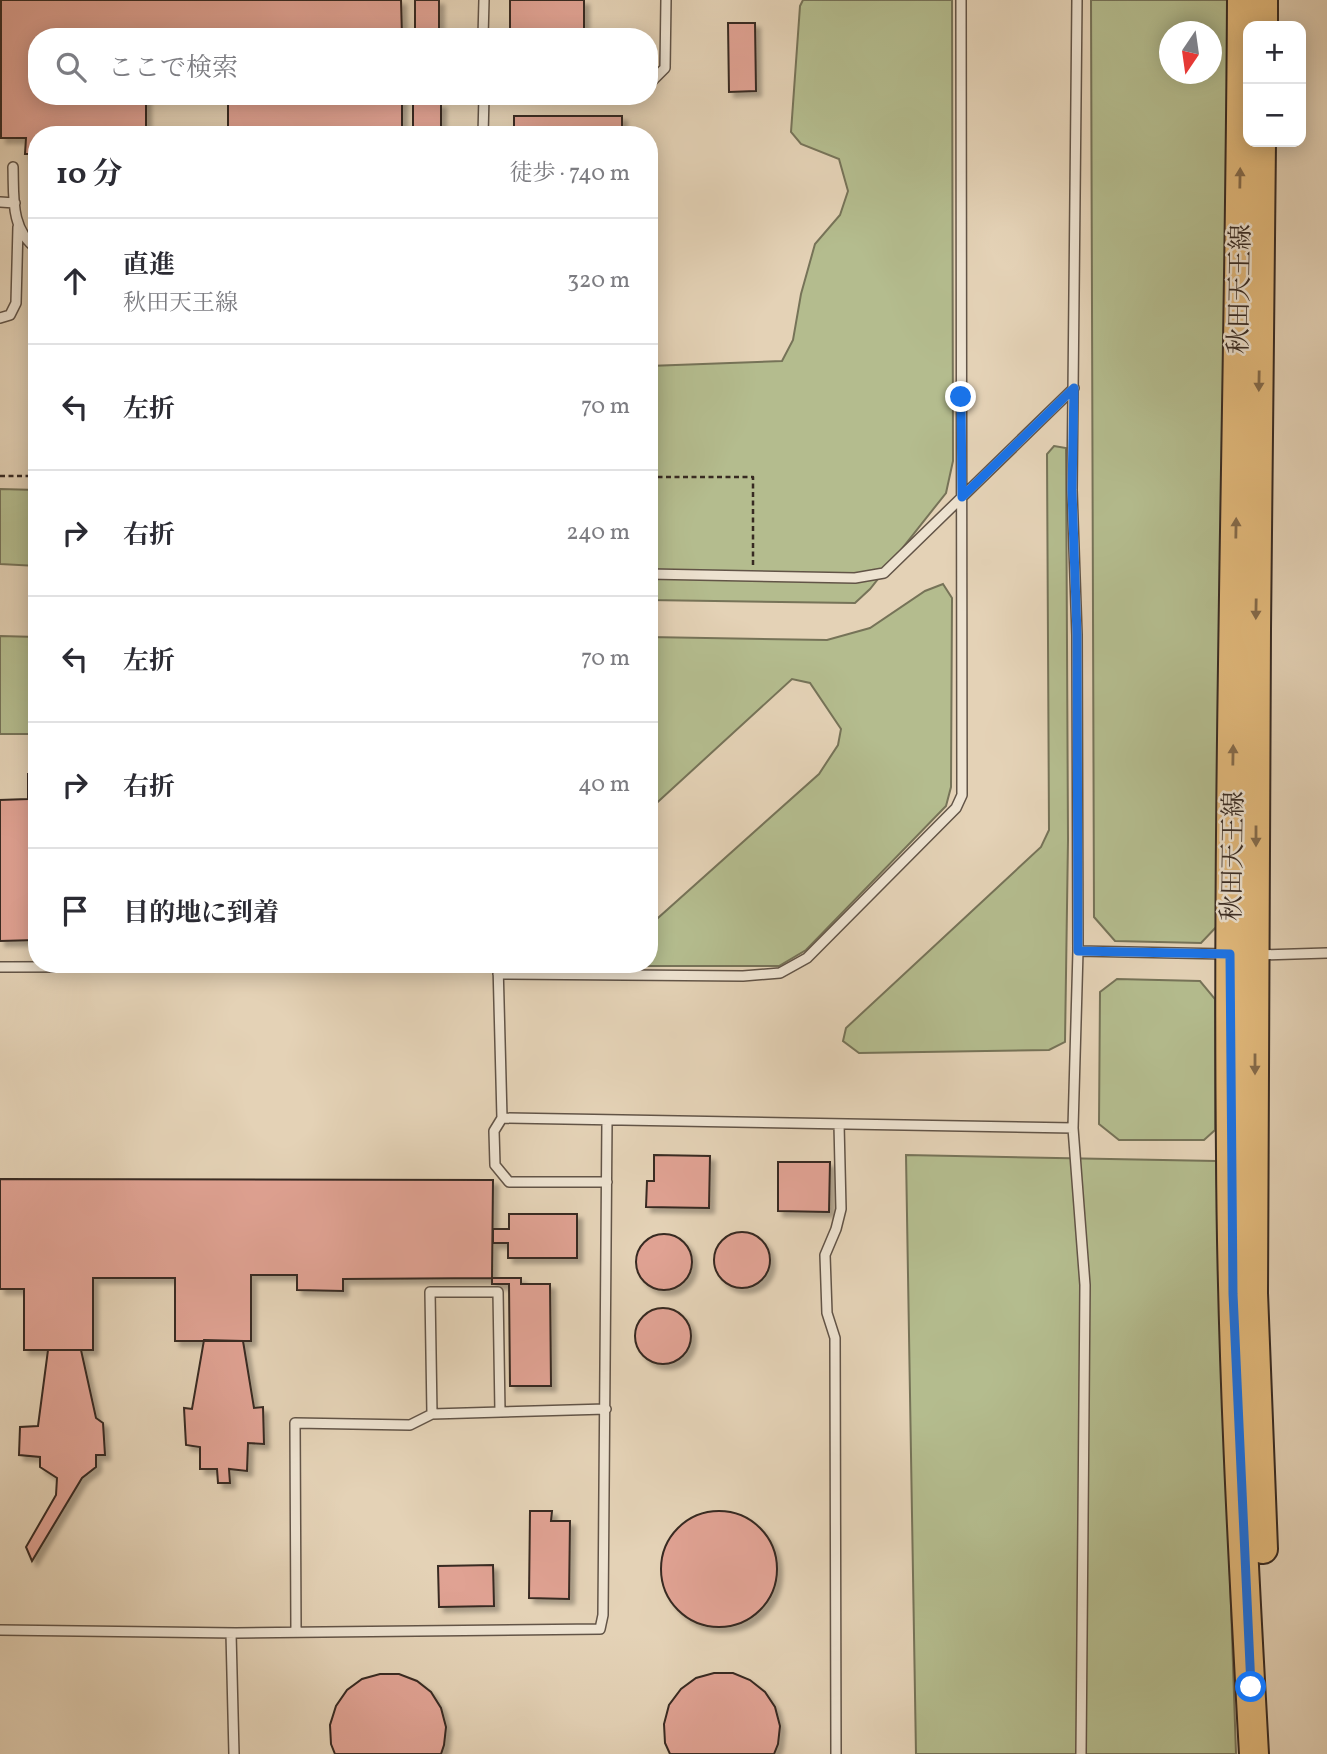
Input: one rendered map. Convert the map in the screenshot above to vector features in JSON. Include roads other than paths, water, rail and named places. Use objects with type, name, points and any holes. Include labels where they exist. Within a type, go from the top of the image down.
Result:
[{"type":"main road","name":"秋田天王線","points":[[1242,0],[1243,955],[1253,1293],[1274,1754]]},
{"type":"main road","points":[[1263,0],[1263,21]]},
{"type":"main road","name":"秋田天王線","points":[[1254,1754],[1233,1294],[1256,630],[1261,147]]},
{"type":"lane","points":[[483,28],[484,0]]},
{"type":"lane","points":[[658,75],[665,68],[666,0]]},
{"type":"lane","points":[[651,973],[743,976],[780,973],[807,957],[956,808],[962,795],[961,0]]},
{"type":"lane","points":[[1077,0],[1072,490],[1077,635],[1078,951],[1073,1128],[1085,1285],[1081,1754]]},
{"type":"lane","points":[[483,126],[484,105]]},
{"type":"lane","points":[[0,318],[10,315],[16,303],[18,227],[13,167]]},
{"type":"lane","points":[[0,202],[15,203]]},
{"type":"lane","points":[[18,227],[28,242]]},
{"type":"lane","points":[[658,574],[855,578],[884,573],[1074,388]]},
{"type":"lane","points":[[1078,951],[1243,955],[1327,953]]},
{"type":"lane","points":[[0,967],[28,967]]},
{"type":"lane","points":[[498,973],[502,1118],[494,1131],[495,1166],[509,1182],[607,1182]]},
{"type":"lane","points":[[502,1118],[1073,1128]]},
{"type":"lane","points":[[0,1630],[231,1633],[600,1629],[603,1615],[606,1409],[607,1119]]},
{"type":"lane","points":[[836,1754],[835,1338],[827,1313],[825,1255],[841,1209],[839,1124]]},
{"type":"lane","points":[[432,1414],[430,1292],[498,1292],[499,1412]]},
{"type":"lane","points":[[296,1632],[295,1423],[410,1425],[432,1414],[606,1409]]},
{"type":"lane","points":[[231,1633],[234,1754]]}]
